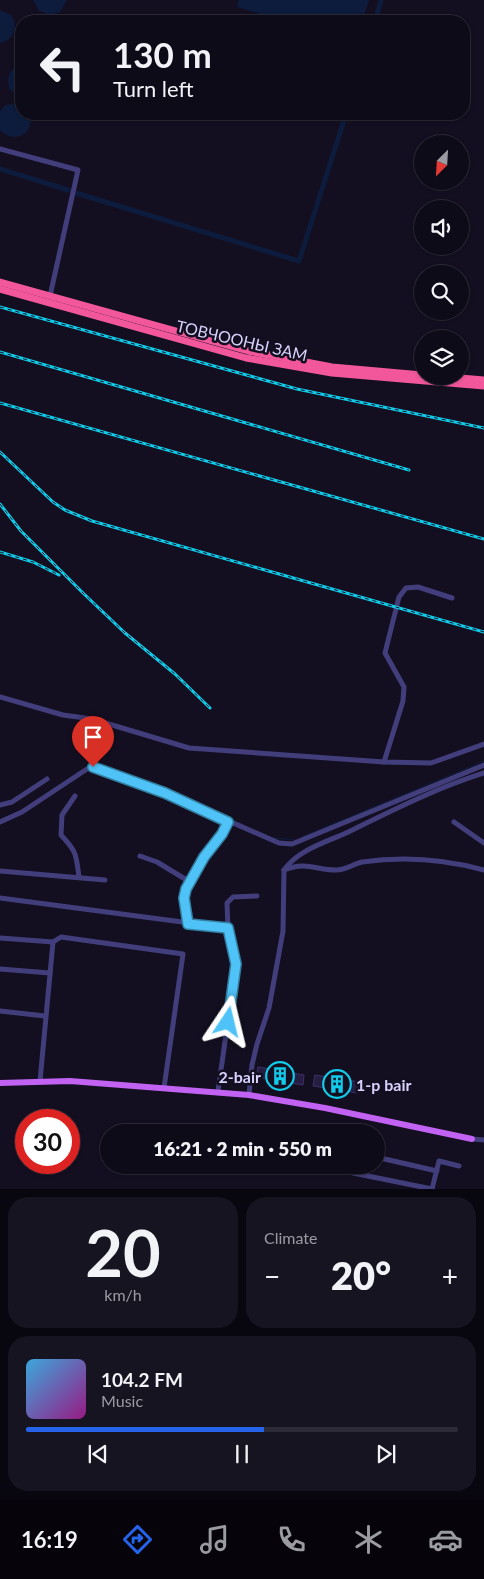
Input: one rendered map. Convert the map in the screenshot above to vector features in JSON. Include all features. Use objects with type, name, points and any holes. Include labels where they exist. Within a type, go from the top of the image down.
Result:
[{"type":"highway","name":"ТОВЧООНЫ ЗАМ","points":[[0,282],[248,351],[332,367],[414,374]]},
{"type":"highway","name":"ТОВЧООНЫ ЗАМ","points":[[0,289],[255,359],[332,373],[484,386]]},
{"type":"highway","points":[[469,379],[484,380]]},
{"type":"main road","points":[[0,1083],[70,1080],[218,1091],[325,1108],[472,1139]]},
{"type":"street","points":[[0,149],[78,170],[50,296]]},
{"type":"street","points":[[384,762],[403,701],[404,687],[385,653],[399,597],[406,588],[418,587],[452,598]]},
{"type":"street","points":[[0,697],[63,715],[92,719],[188,748],[431,764],[484,744]]},
{"type":"street","points":[[0,822],[22,812],[87,769],[93,767],[165,793],[279,843],[292,844],[484,765]]},
{"type":"street","points":[[249,1095],[254,1058],[269,1008],[282,931],[284,870],[290,861],[315,846],[406,803],[484,773]]},
{"type":"street","points":[[0,805],[12,802],[47,779]]},
{"type":"street","points":[[75,796],[62,815],[61,835],[75,852],[79,877]]},
{"type":"street","points":[[188,924],[184,898],[186,889],[204,857],[222,834],[228,822]]},
{"type":"street","points":[[454,822],[484,843]]},
{"type":"street","points":[[140,856],[156,862],[190,882]]},
{"type":"street","points":[[284,870],[302,865],[335,870],[346,869],[360,862],[417,859],[442,860],[484,870]]},
{"type":"street","points":[[0,871],[105,880]]},
{"type":"street","points":[[218,1091],[236,964],[228,928],[227,903],[233,896],[257,896]]},
{"type":"street","points":[[0,898],[228,928]]},
{"type":"street","points":[[0,938],[53,942],[61,938],[183,954],[164,1088]]},
{"type":"street","points":[[40,1081],[53,942]]},
{"type":"street","points":[[0,968],[50,973]]},
{"type":"street","points":[[0,1010],[45,1016]]},
{"type":"street","points":[[472,1139],[484,1140]]},
{"type":"street","points":[[385,1160],[437,1171]]},
{"type":"street","points":[[359,1174],[432,1189],[439,1161],[459,1166]]},
{"type":"water","points":[[33,0],[67,0],[60,12],[50,15],[39,11]]},
{"type":"water","points":[[239,0],[369,0],[364,15],[264,15],[237,7]]},
{"type":"water","points":[[0,10],[11,15],[15,28],[9,39],[0,43]]},
{"type":"water","points":[[14,68],[15,93],[10,90],[8,82],[11,71]]},
{"type":"water","points":[[15,104],[15,120],[31,120],[29,127],[22,135],[11,137],[0,130],[0,111],[6,105]]},
{"type":"building","name":"2-bair","points":[[258,1067],[304,1075],[303,1085],[256,1077]]},
{"type":"building","name":"1-p bair","points":[[315,1075],[360,1082],[358,1093],[313,1086]]},
{"type":"waterway","points":[[377,15],[381,0]]},
{"type":"waterway","points":[[76,193],[299,261],[344,120]]},
{"type":"waterway","points":[[0,169],[68,190]]},
{"type":"waterway","points":[[302,837],[484,761]]},
{"type":"waterway","points":[[86,767],[99,764],[156,785],[244,825]]},
{"type":"waterway","points":[[273,838],[296,840]]},
{"type":"railway","points":[[0,307],[297,389],[484,428]]},
{"type":"railway","points":[[0,352],[409,470]]},
{"type":"railway","points":[[0,403],[484,539]]},
{"type":"railway","points":[[0,452],[53,502],[65,510],[92,521],[484,632]]},
{"type":"railway","points":[[0,504],[21,531],[83,593],[125,633],[175,674],[210,708]]},
{"type":"railway","points":[[0,552],[33,562],[59,575]]},
{"type":"place","name":"2-bair","points":[[280,1076]]},
{"type":"place","name":"1-p bair","points":[[337,1084]]},
{"type":"route","points":[[93,767],[165,793],[228,822],[222,834],[204,857],[194,878],[186,889],[184,898],[188,924],[228,928],[236,964],[228,1022]]}]
